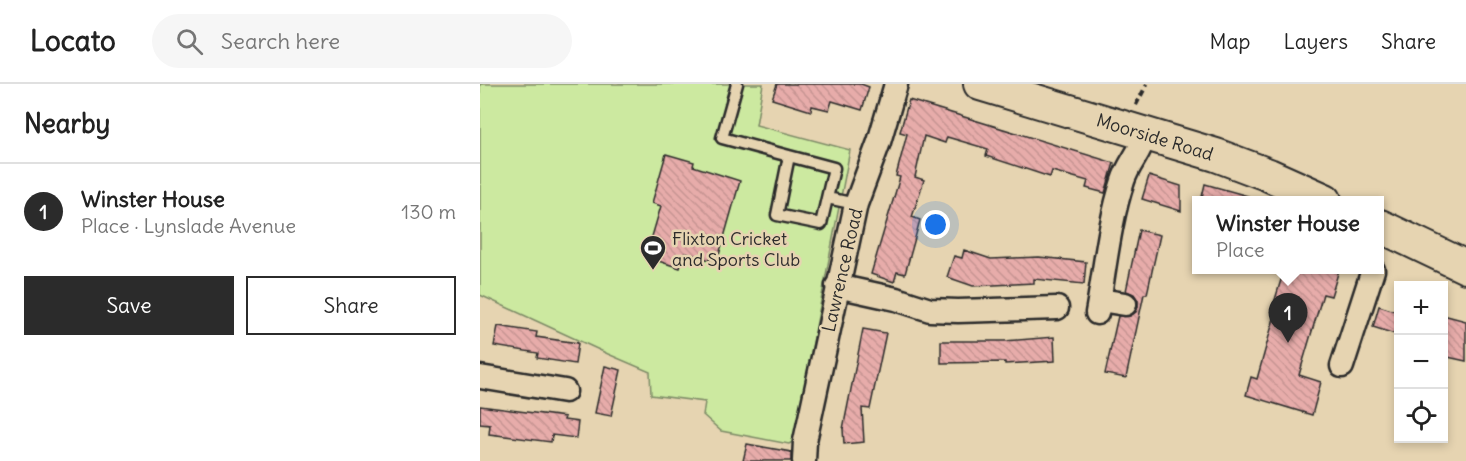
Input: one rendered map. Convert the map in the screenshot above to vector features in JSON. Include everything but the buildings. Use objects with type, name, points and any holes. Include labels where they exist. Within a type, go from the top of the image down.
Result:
[{"type":"street","name":"Lawrence Road","points":[[804,461],[805,441],[856,204],[879,142],[896,84]]},
{"type":"street","name":"Moorside Road","points":[[982,84],[1215,155],[1269,175],[1314,196]]},
{"type":"street","points":[[1125,304],[1099,306],[1122,182],[1128,166],[1143,144],[1145,135]]},
{"type":"street","points":[[1384,231],[1466,267]]},
{"type":"street","points":[[1342,366],[1372,274]]},
{"type":"street","points":[[837,286],[896,299],[930,310],[1057,308]]},
{"type":"street","points":[[480,377],[565,391]]},
{"type":"lane","points":[[737,84],[722,138],[834,168],[821,224],[777,215],[789,156]]},
{"type":"lane","points":[[827,198],[856,204]]},
{"type":"green space","name":"Flixton Cricket and Sports Club","points":[[480,84],[763,84],[756,125],[850,150],[794,441],[789,444],[721,431],[703,415],[705,402],[651,395],[650,372],[480,295]]},
{"type":"place","name":"Flixton Cricket and Sports Club","points":[[653,271]]},
{"type":"place","name":"Winster House","points":[[1288,343]]}]
